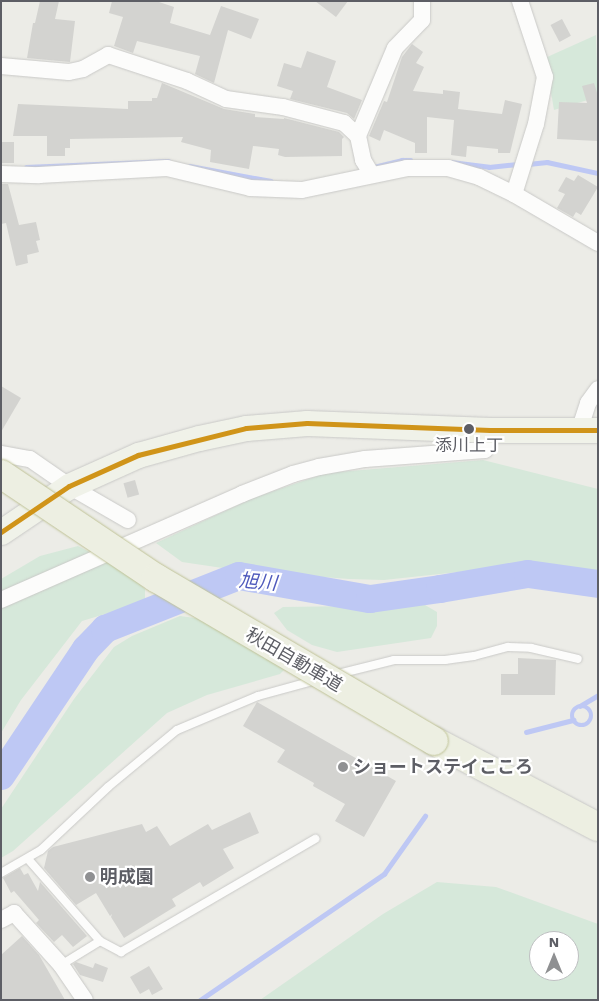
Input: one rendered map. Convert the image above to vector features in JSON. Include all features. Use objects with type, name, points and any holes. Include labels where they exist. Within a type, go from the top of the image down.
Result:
[{"type":"highway","name":"秋田自動車道","points":[[1,474],[156,578],[434,741],[598,827]]},
{"type":"main road","points":[[1,532],[69,486],[138,455],[199,438],[246,428],[307,423],[490,430],[588,430]]},
{"type":"street","points":[[358,136],[395,48],[422,20],[422,1]]},
{"type":"street","points":[[514,194],[536,124],[546,77],[520,1]]},
{"type":"street","points":[[1,66],[69,72],[83,69],[108,55],[187,81],[226,99],[283,107],[344,123],[358,136],[369,170]]},
{"type":"street","points":[[1,174],[39,175],[167,168],[250,188],[302,190],[369,170],[448,168],[479,176],[598,243]]},
{"type":"street","points":[[588,430],[588,403],[598,388]]},
{"type":"street","points":[[1,600],[242,494],[293,474],[319,467],[365,459],[485,450],[490,430]]},
{"type":"street","points":[[1,454],[30,459],[69,486],[128,520]]},
{"type":"street","points":[[1,920],[14,912],[61,965],[85,1000]]},
{"type":"lane","points":[[1,873],[28,859],[69,825],[108,787],[177,730],[258,696],[394,660],[445,660],[474,656],[508,647],[531,648],[578,659]]},
{"type":"lane","points":[[28,859],[100,941],[121,952],[315,840]]},
{"type":"lane","points":[[61,965],[100,941]]},
{"type":"green space","points":[[596,35],[598,97],[554,110],[545,58]]},
{"type":"green space","points":[[483,460],[598,489],[598,574],[524,565],[384,580],[349,579],[243,571],[182,562],[156,543],[253,498],[326,473]]},
{"type":"green space","points":[[78,546],[125,571],[145,589],[145,602],[82,621],[21,700],[1,733],[1,579],[40,556]]},
{"type":"green space","points":[[425,605],[437,612],[437,626],[431,638],[337,652],[312,645],[287,630],[274,613],[283,607]]},
{"type":"green space","points":[[180,616],[202,619],[275,657],[284,670],[280,674],[207,695],[167,713],[13,851],[1,858],[1,809],[74,699],[114,647],[132,636]]},
{"type":"green space","points":[[437,882],[496,887],[598,924],[598,1000],[260,1000],[383,914]]},
{"type":"building","points":[[40,1],[59,1],[55,19],[75,21],[70,62],[27,58],[33,23],[35,23]]},
{"type":"building","points":[[112,1],[156,1],[174,7],[170,23],[210,35],[221,6],[259,19],[251,39],[228,30],[214,83],[195,74],[200,56],[137,41],[133,53],[114,46],[123,17],[109,13]]},
{"type":"building","points":[[315,1],[348,1],[336,17]]},
{"type":"building","points":[[562,19],[571,36],[559,42],[551,25]]},
{"type":"building","points":[[412,44],[423,52],[416,63],[424,67],[413,91],[443,94],[443,90],[460,92],[458,109],[502,114],[505,100],[522,104],[510,153],[498,153],[498,149],[467,146],[466,157],[451,155],[454,120],[427,117],[427,153],[415,153],[415,143],[384,130],[380,141],[369,136],[384,101],[387,102],[402,57]]},
{"type":"building","points":[[307,51],[336,61],[327,87],[362,100],[354,119],[347,113],[290,99],[293,91],[277,86],[284,63],[301,68]]},
{"type":"building","points":[[162,83],[224,109],[255,114],[255,117],[284,118],[339,132],[344,137],[342,139],[342,156],[285,157],[278,155],[279,149],[253,146],[249,169],[210,162],[211,150],[181,142],[183,137],[70,139],[70,148],[65,148],[65,156],[47,156],[47,136],[13,136],[18,104],[128,109],[128,101],[152,101],[152,98],[157,98]]},
{"type":"building","points":[[594,83],[598,96],[598,141],[557,139],[559,102],[587,103],[582,86]]},
{"type":"building","points":[[1,142],[14,142],[14,163],[1,163]]},
{"type":"building","points":[[578,175],[598,187],[581,215],[576,212],[573,217],[557,208],[565,194],[558,191],[566,177],[574,181]]},
{"type":"building","points":[[1,184],[8,184],[19,225],[36,222],[40,240],[36,241],[39,252],[27,255],[28,263],[16,266],[6,223],[1,224]]},
{"type":"building","points":[[1,386],[21,398],[1,432]]},
{"type":"building","points":[[135,480],[139,494],[128,498],[123,483]]},
{"type":"building","points":[[518,658],[556,660],[555,695],[501,695],[501,674],[518,674]]},
{"type":"building","name":"ショートステイこころ","points":[[257,702],[396,781],[364,837],[335,821],[345,804],[313,786],[314,783],[277,762],[285,750],[243,726]]},
{"type":"building","name":"明成園","points":[[250,812],[259,833],[223,849],[234,868],[203,887],[200,882],[172,899],[176,906],[124,938],[111,917],[112,914],[110,916],[96,893],[76,905],[44,868],[48,851],[53,847],[142,824],[146,832],[157,826],[170,846],[208,824],[212,830]]},
{"type":"building","points":[[20,868],[24,875],[28,873],[38,891],[40,882],[87,936],[73,947],[62,935],[54,942],[36,923],[39,920],[14,891],[11,893],[3,878]]},
{"type":"building","points":[[22,936],[39,955],[65,1000],[1,1000],[1,955]]},
{"type":"building","points":[[76,962],[93,968],[95,963],[108,968],[103,982],[80,975],[73,964]]},
{"type":"building","points":[[149,966],[163,989],[152,995],[149,989],[140,994],[130,977]]},
{"type":"waterway","points":[[374,167],[402,160],[411,160]]},
{"type":"waterway","points":[[26,167],[168,161]]},
{"type":"waterway","points":[[451,162],[489,167],[520,164]]},
{"type":"waterway","points":[[528,164],[547,162],[598,173]]},
{"type":"waterway","points":[[190,166],[271,181]]},
{"type":"waterway","name":"旭川","points":[[1,776],[86,649],[105,629],[239,576],[370,599],[528,574],[598,584]]},
{"type":"waterway","points":[[580,706],[598,695]]},
{"type":"waterway","points":[[582,706],[589,709],[592,716],[589,723],[582,726],[575,723],[572,716],[575,709],[582,706]]},
{"type":"waterway","points":[[526,732],[573,720]]},
{"type":"waterway","points":[[200,1000],[384,874],[425,816]]},
{"type":"transit line","points":[[1,532],[69,486],[138,455],[246,428],[307,423],[490,430],[598,430]]},
{"type":"place","name":"添川上丁","points":[[469,429]]},
{"type":"place","name":"ショートステイこころ","points":[[343,767]]},
{"type":"place","name":"明成園","points":[[90,877]]}]
